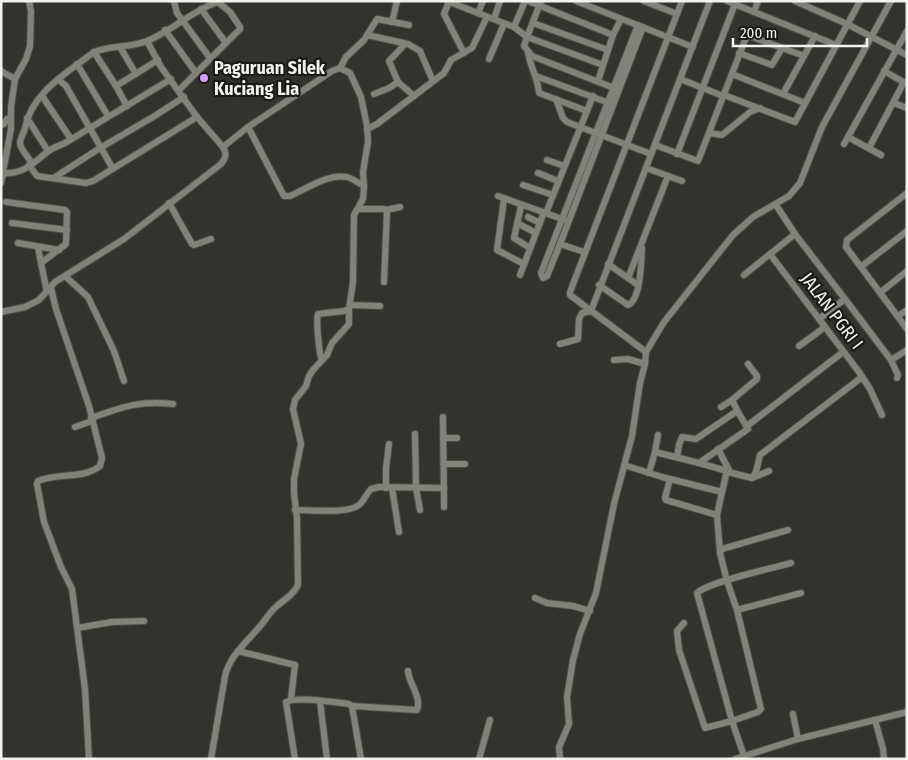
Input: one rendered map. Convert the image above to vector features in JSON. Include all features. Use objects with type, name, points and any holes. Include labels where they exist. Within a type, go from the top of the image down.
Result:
[{"type":"street","points":[[1,183],[11,129],[14,78],[26,59],[30,46],[31,11],[29,1]]},
{"type":"street","points":[[174,1],[177,13],[210,58]]},
{"type":"street","points":[[392,22],[397,1]]},
{"type":"street","points":[[478,13],[483,1]]},
{"type":"street","points":[[367,129],[377,124],[444,73],[451,60],[464,53],[475,43],[500,1]]},
{"type":"street","points":[[514,27],[526,1],[540,4],[613,35]]},
{"type":"street","points":[[576,1],[693,47]]},
{"type":"street","points":[[644,1],[677,14]]},
{"type":"street","points":[[646,352],[570,295],[571,285],[682,1]]},
{"type":"street","points":[[591,310],[710,1]]},
{"type":"street","points":[[728,1],[836,45]]},
{"type":"street","points":[[754,12],[758,1]]},
{"type":"street","points":[[795,1],[847,24],[907,55]]},
{"type":"street","points":[[680,79],[794,122],[860,1]]},
{"type":"street","points":[[560,759],[559,747],[569,724],[568,697],[573,660],[580,634],[596,593],[614,504],[632,436],[640,384],[646,364],[646,352],[664,322],[733,235],[754,217],[776,205],[795,191],[822,127],[891,1]]},
{"type":"street","points":[[179,90],[240,29],[233,17],[218,2],[147,41],[101,49],[77,64],[58,79],[34,104],[26,118],[20,143],[37,176],[86,183],[197,117]]},
{"type":"street","points":[[464,53],[444,14],[448,2],[514,27],[527,37],[603,65]]},
{"type":"street","points":[[540,4],[524,46],[528,52],[532,56],[614,88]]},
{"type":"street","points":[[677,154],[735,4]]},
{"type":"street","points":[[201,10],[226,43]]},
{"type":"street","points":[[223,147],[248,127],[313,83],[340,68],[346,57],[364,40],[377,18],[409,25]]},
{"type":"street","points":[[598,81],[613,35],[621,19]]},
{"type":"street","points":[[533,23],[608,50]]},
{"type":"street","points":[[489,59],[504,24]]},
{"type":"street","points":[[599,135],[614,88],[641,26]]},
{"type":"street","points":[[565,220],[560,244],[547,276],[543,278],[541,273],[565,220],[641,26]]},
{"type":"street","points":[[165,30],[196,73]]},
{"type":"street","points":[[844,144],[907,31]]},
{"type":"street","points":[[655,145],[698,161],[748,34],[804,56]]},
{"type":"street","points":[[367,35],[408,44],[420,52],[433,81]]},
{"type":"street","points":[[783,94],[815,36]]},
{"type":"street","points":[[1,312],[32,304],[49,290],[55,282],[124,239],[221,164],[226,157],[223,147],[197,117],[147,41]]},
{"type":"street","points":[[404,44],[389,61],[398,82],[414,96]]},
{"type":"street","points":[[120,47],[136,74]]},
{"type":"street","points":[[739,53],[772,65],[782,48]]},
{"type":"street","points":[[94,52],[127,106]]},
{"type":"street","points":[[528,52],[531,68],[536,76],[538,93],[587,111]]},
{"type":"street","points":[[116,86],[158,60]]},
{"type":"street","points":[[77,64],[108,116]]},
{"type":"street","points":[[211,759],[227,671],[238,651],[274,609],[295,592],[298,585],[294,479],[301,444],[293,409],[295,400],[306,386],[309,376],[326,355],[332,343],[349,324],[349,307],[353,282],[354,215],[363,199],[363,172],[368,142],[360,97],[353,78],[350,73],[340,68]]},
{"type":"street","points":[[1,71],[14,78]]},
{"type":"street","points":[[869,148],[905,83],[884,71]]},
{"type":"street","points":[[732,74],[805,103]]},
{"type":"street","points":[[536,76],[609,103]]},
{"type":"street","points":[[58,79],[66,86],[113,168]]},
{"type":"street","points":[[4,175],[6,173],[16,174],[48,152],[171,79]]},
{"type":"street","points":[[374,94],[398,82]]},
{"type":"street","points":[[42,96],[71,139]]},
{"type":"street","points":[[520,275],[593,96]]},
{"type":"street","points":[[54,178],[184,97]]},
{"type":"street","points":[[556,99],[563,118],[567,122],[651,154]]},
{"type":"street","points":[[894,103],[907,108]]},
{"type":"street","points":[[709,132],[714,135],[722,135],[750,112],[760,108]]},
{"type":"street","points":[[1,125],[11,118]]},
{"type":"street","points":[[26,118],[48,152]]},
{"type":"street","points":[[248,127],[284,196],[290,196],[329,179],[343,176],[364,186]]},
{"type":"street","points":[[848,137],[881,155]]},
{"type":"street","points":[[548,160],[564,166]]},
{"type":"street","points":[[646,168],[682,181]]},
{"type":"street","points":[[538,174],[558,182]]},
{"type":"street","points":[[628,278],[668,176]]},
{"type":"street","points":[[523,185],[553,195]]},
{"type":"street","points":[[907,193],[848,240],[846,247],[907,329]]},
{"type":"street","points":[[524,264],[497,250],[501,197],[521,206],[545,212],[565,220]]},
{"type":"street","points":[[6,202],[65,210],[68,214],[66,244],[41,263]]},
{"type":"street","points":[[169,203],[192,244],[211,239]]},
{"type":"street","points":[[776,205],[795,234],[891,360],[898,374],[897,378]]},
{"type":"street","points":[[521,206],[515,240],[530,248]]},
{"type":"street","points":[[359,208],[386,210],[400,207]]},
{"type":"street","points":[[384,282],[386,210]]},
{"type":"street","points":[[528,217],[540,223]]},
{"type":"street","points":[[517,222],[536,233]]},
{"type":"street","points":[[12,223],[67,230]]},
{"type":"street","points":[[862,266],[907,231]]},
{"type":"street","points":[[744,275],[795,234]]},
{"type":"street","points":[[599,286],[628,305],[633,302],[638,285],[642,242]]},
{"type":"street","points":[[18,243],[59,250]]},
{"type":"street","points":[[560,244],[584,252]]},
{"type":"street","points":[[38,247],[49,290],[92,420],[102,458],[100,466],[84,474],[45,478],[38,481],[37,484],[44,522],[61,567],[71,586],[86,699],[85,714],[89,759]]},
{"type":"street","name":"JALAN PGRI I","points":[[770,254],[862,377],[882,415]]},
{"type":"street","points":[[608,264],[638,285]]},
{"type":"street","points":[[881,292],[907,272]]},
{"type":"street","points":[[64,276],[88,297],[114,351],[124,382]]},
{"type":"street","points":[[819,319],[845,299]]},
{"type":"street","points":[[322,360],[319,352],[318,314],[344,311],[349,307],[380,306]]},
{"type":"street","points":[[560,344],[578,339],[579,319],[582,313],[591,310]]},
{"type":"street","points":[[898,316],[907,310]]},
{"type":"street","points":[[800,346],[825,327]]},
{"type":"street","points":[[891,360],[907,350]]},
{"type":"street","points":[[699,463],[748,429],[748,426],[843,352]]},
{"type":"street","points":[[614,360],[628,359],[646,364]]},
{"type":"street","points":[[721,407],[757,379],[757,376],[748,364]]},
{"type":"street","points":[[752,478],[756,472],[760,455],[862,377]]},
{"type":"street","points":[[732,400],[748,426]]},
{"type":"street","points":[[75,427],[127,405],[173,404]]},
{"type":"street","points":[[677,457],[682,437],[696,439],[738,412]]},
{"type":"street","points":[[443,417],[444,507]]},
{"type":"street","points":[[415,434],[416,488],[420,510]]},
{"type":"street","points":[[649,473],[658,435]]},
{"type":"street","points":[[443,438],[457,438]]},
{"type":"street","points":[[389,444],[386,468],[399,532]]},
{"type":"street","points":[[684,623],[677,631],[679,650],[705,728],[756,713],[761,709],[737,610],[720,553],[717,515],[729,472],[718,450]]},
{"type":"street","points":[[655,452],[752,478],[769,471]]},
{"type":"street","points":[[444,464],[465,464]]},
{"type":"street","points":[[624,464],[649,473],[722,492]]},
{"type":"street","points":[[670,479],[666,500],[717,515]]},
{"type":"street","points":[[296,510],[329,511],[356,507],[371,489],[379,487],[444,488]]},
{"type":"street","points":[[720,553],[722,549],[788,530]]},
{"type":"street","points":[[744,756],[732,721],[697,593],[699,590],[727,581],[791,563]]},
{"type":"street","points":[[737,610],[801,593]]},
{"type":"street","points":[[535,598],[547,603],[573,606],[590,611]]},
{"type":"street","points":[[78,628],[112,622],[144,621]]},
{"type":"street","points":[[238,651],[295,665],[291,699]]},
{"type":"street","points":[[295,759],[285,703],[291,699],[348,704],[352,706],[417,710],[418,700],[408,671]]},
{"type":"street","points":[[320,701],[328,759]]},
{"type":"street","points":[[352,706],[361,759]]},
{"type":"street","points":[[734,759],[798,739],[907,712]]},
{"type":"street","points":[[793,714],[798,739]]},
{"type":"street","points":[[479,759],[490,720]]},
{"type":"street","points":[[875,720],[884,759]]},
{"type":"place","name":"Paguruan Silek Kuciang Lia","points":[[204,78]]}]
